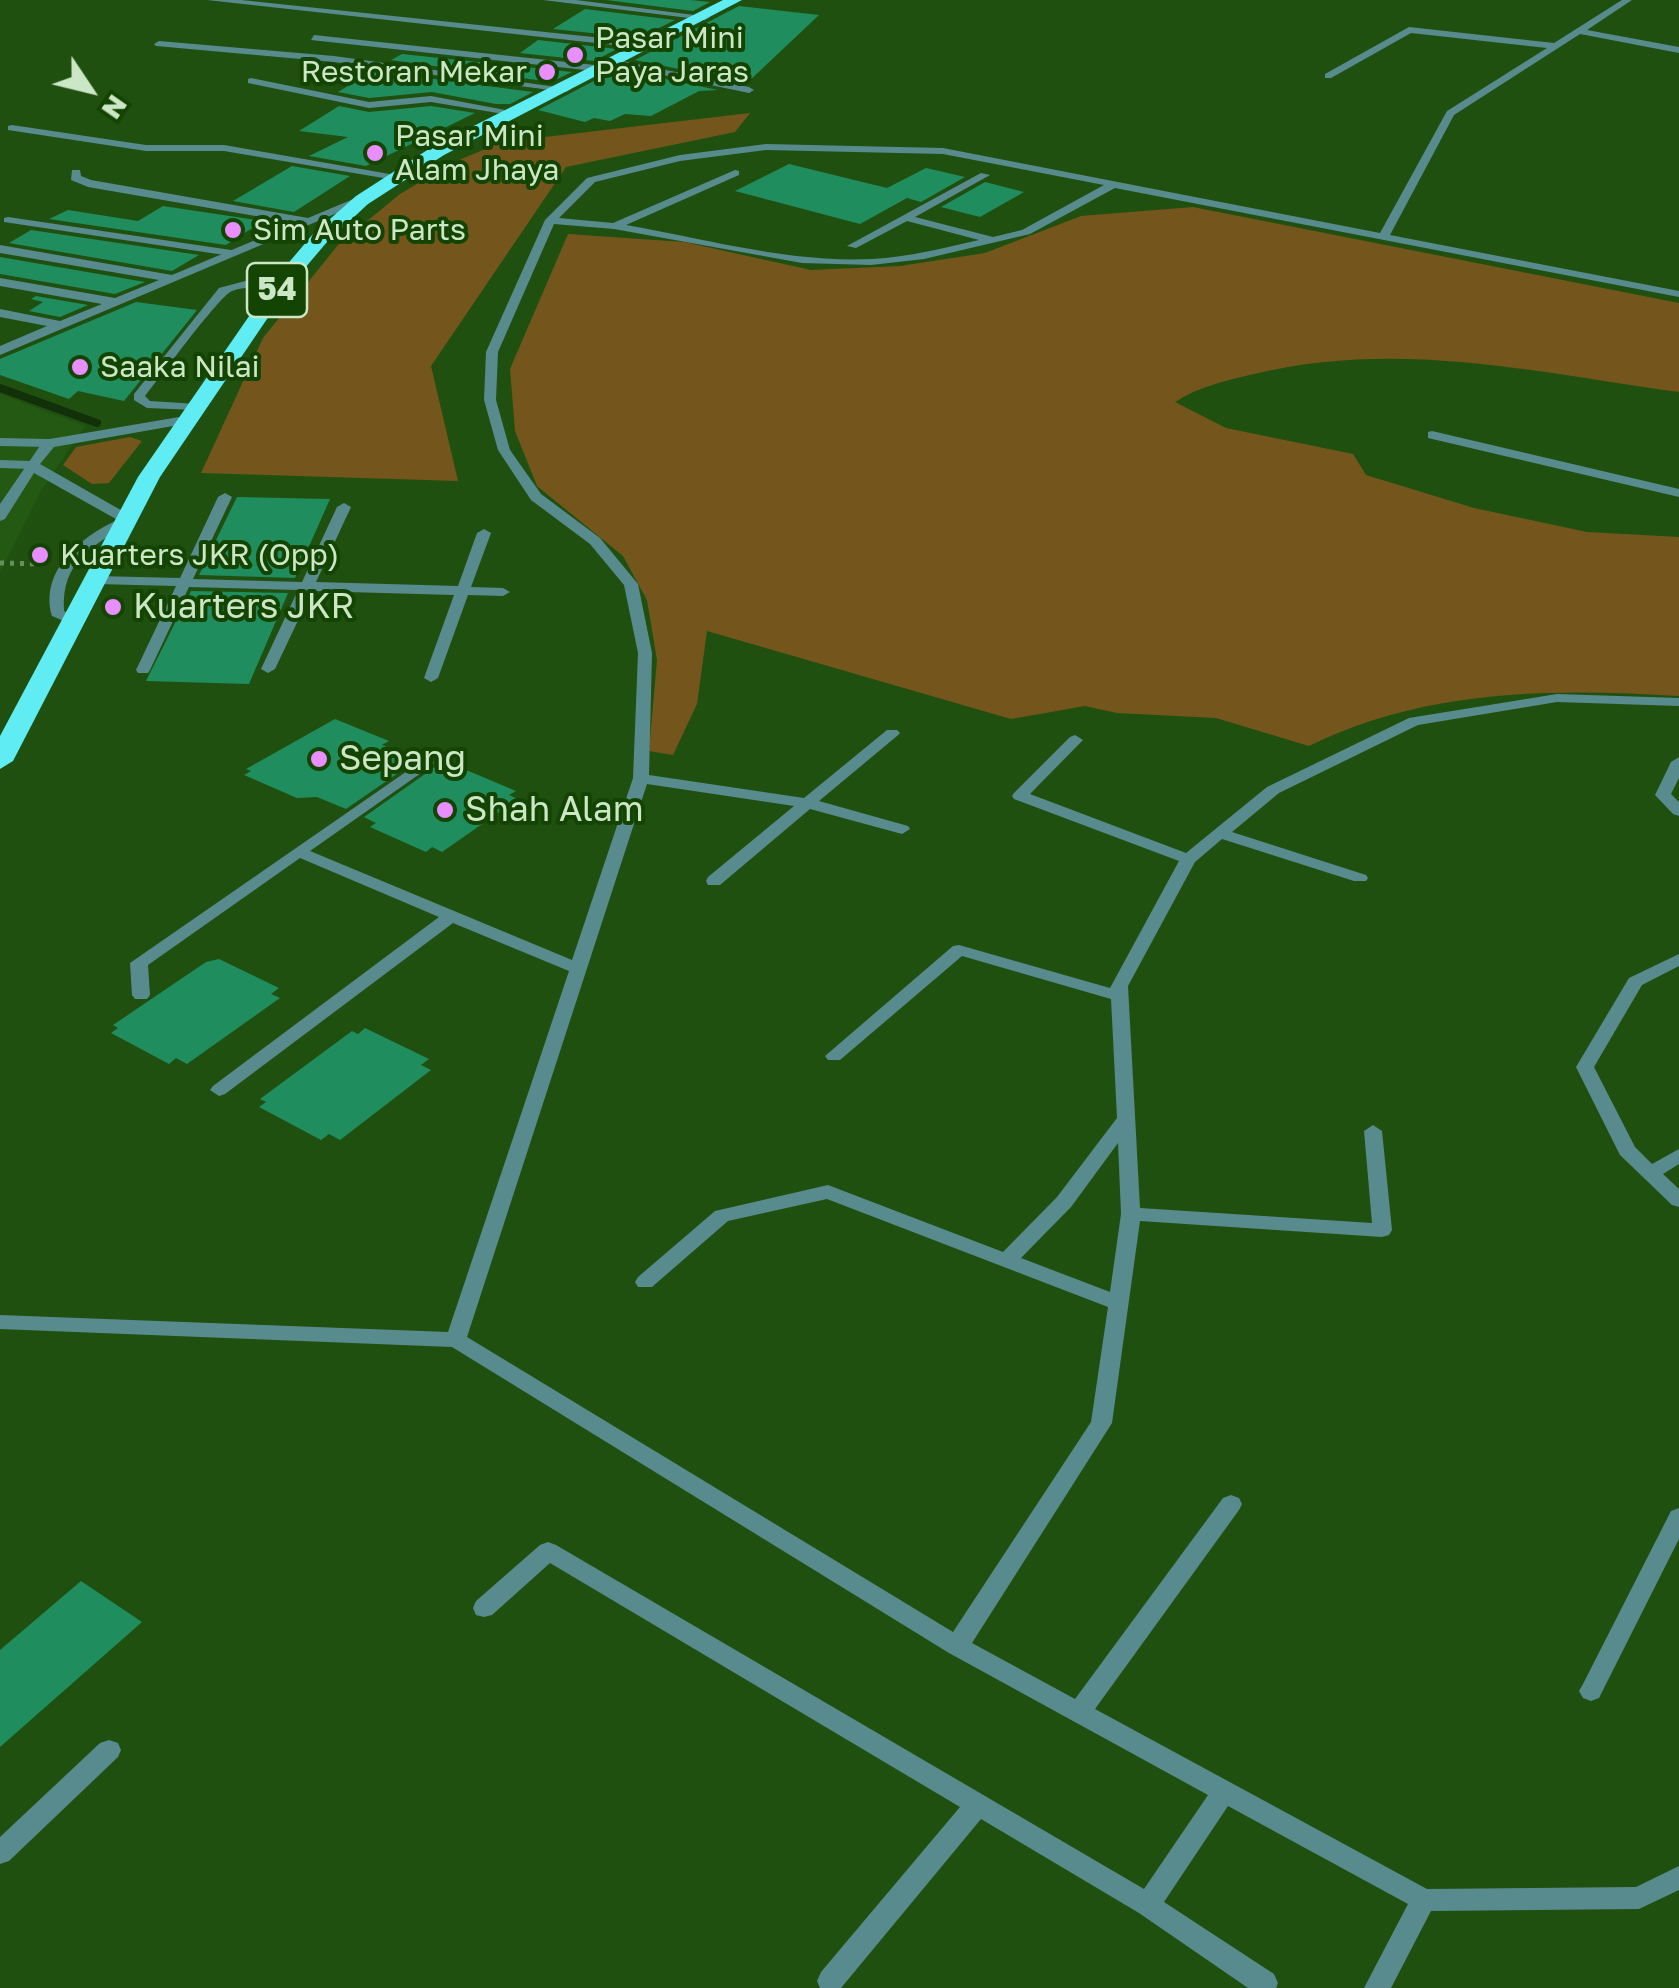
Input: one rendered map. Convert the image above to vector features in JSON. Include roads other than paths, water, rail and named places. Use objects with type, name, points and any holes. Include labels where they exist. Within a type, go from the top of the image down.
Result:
[{"type":"highway","name":"54","points":[[1,757],[189,413],[281,284],[362,200],[395,176],[735,0]]},
{"type":"street","points":[[212,0],[650,46]]},
{"type":"street","points":[[548,0],[705,17]]},
{"type":"street","points":[[12,128],[146,148],[224,148],[395,176]]},
{"type":"street","points":[[76,172],[76,178],[88,184],[307,222]]},
{"type":"street","points":[[0,351],[362,200]]},
{"type":"street","points":[[0,249],[172,278]]},
{"type":"street","points":[[0,282],[116,302]]},
{"type":"street","points":[[2,314],[62,325]]},
{"type":"street","points":[[0,516],[49,443],[189,413]]},
{"type":"street","points":[[31,465],[128,520]]},
{"type":"street","points":[[0,486],[18,486]]},
{"type":"lane","points":[[1384,236],[1450,113],[1628,0]]},
{"type":"lane","points":[[1328,76],[1409,30],[1556,46]]},
{"type":"lane","points":[[1578,32],[1679,50]]},
{"type":"lane","points":[[314,38],[610,66],[749,90]]},
{"type":"lane","points":[[159,44],[334,59],[566,89]]},
{"type":"lane","points":[[250,81],[369,105],[431,98],[516,114]]},
{"type":"lane","points":[[456,1340],[641,778],[646,653],[631,584],[595,541],[536,498],[504,450],[490,400],[492,352],[550,220],[592,180],[680,158],[766,147],[943,150],[1679,294]]},
{"type":"lane","points":[[614,226],[735,172]]},
{"type":"lane","points":[[852,246],[985,175]]},
{"type":"lane","points":[[550,220],[614,226],[802,260],[871,262],[924,256],[1026,232],[1114,184]]},
{"type":"lane","points":[[907,218],[993,240]]},
{"type":"lane","points":[[8,220],[231,253]]},
{"type":"lane","points":[[189,413],[147,404],[138,397],[223,290],[249,283],[281,284]]},
{"type":"lane","points":[[1432,435],[1679,493]]},
{"type":"lane","points":[[0,442],[49,443]]},
{"type":"lane","points":[[0,464],[31,465]]},
{"type":"lane","points":[[143,670],[226,498]]},
{"type":"lane","points":[[268,669],[344,507]]},
{"type":"lane","points":[[76,621],[57,613],[54,591],[83,543],[128,520]]},
{"type":"lane","points":[[431,678],[484,532]]},
{"type":"lane","points":[[97,580],[503,592]]},
{"type":"lane","points":[[957,1646],[1101,1423],[1131,1214],[1119,986],[1188,859],[1273,790],[1414,722],[1557,698],[1679,702]]},
{"type":"lane","points":[[714,881],[892,733]]},
{"type":"lane","points":[[1075,740],[1020,796],[1188,859]]},
{"type":"lane","points":[[1679,762],[1663,795],[1679,812]]},
{"type":"lane","points":[[141,995],[138,963],[302,853],[426,763]]},
{"type":"lane","points":[[641,778],[807,803],[902,829]]},
{"type":"lane","points":[[1220,833],[1360,878]]},
{"type":"lane","points":[[302,853],[578,969]]},
{"type":"lane","points":[[219,1090],[451,916]]},
{"type":"lane","points":[[834,1056],[958,950],[1120,996]]},
{"type":"lane","points":[[1679,959],[1634,982],[1585,1067],[1627,1151],[1679,1200]]},
{"type":"lane","points":[[1007,1260],[1064,1202],[1126,1119]]},
{"type":"lane","points":[[1131,1214],[1382,1230],[1373,1132]]},
{"type":"lane","points":[[1651,1173],[1679,1155]]},
{"type":"lane","points":[[645,1282],[722,1216],[828,1192],[1118,1303]]},
{"type":"lane","points":[[0,1322],[456,1340],[957,1646],[1424,1900],[1640,1898],[1679,1877]]},
{"type":"lane","points":[[1079,1712],[1231,1504]]},
{"type":"lane","points":[[1591,1691],[1679,1517]]},
{"type":"lane","points":[[484,1608],[548,1551],[1148,1905],[1265,1983],[1261,1988]]},
{"type":"lane","points":[[0,1853],[109,1750]]},
{"type":"lane","points":[[1148,1905],[1224,1791]]},
{"type":"lane","points":[[830,1980],[978,1804]]},
{"type":"lane","points":[[1377,1988],[1424,1900]]},
{"type":"waterway","points":[[0,388],[97,423]]},
{"type":"place","name":"Pasar Mini Paya Jaras","points":[[575,55]]},
{"type":"place","name":"Restoran Mekar","points":[[547,72]]},
{"type":"place","name":"Pasar Mini Alam Jhaya","points":[[375,153]]},
{"type":"place","name":"Sim Auto Parts","points":[[233,230]]},
{"type":"place","name":"Saaka Nilai","points":[[80,367]]},
{"type":"place","name":"Kuarters JKR (Opp)","points":[[40,555]]},
{"type":"place","name":"Kuarters JKR","points":[[113,607]]},
{"type":"place","name":"Sepang","points":[[319,759]]},
{"type":"place","name":"Shah Alam","points":[[445,810]]}]
